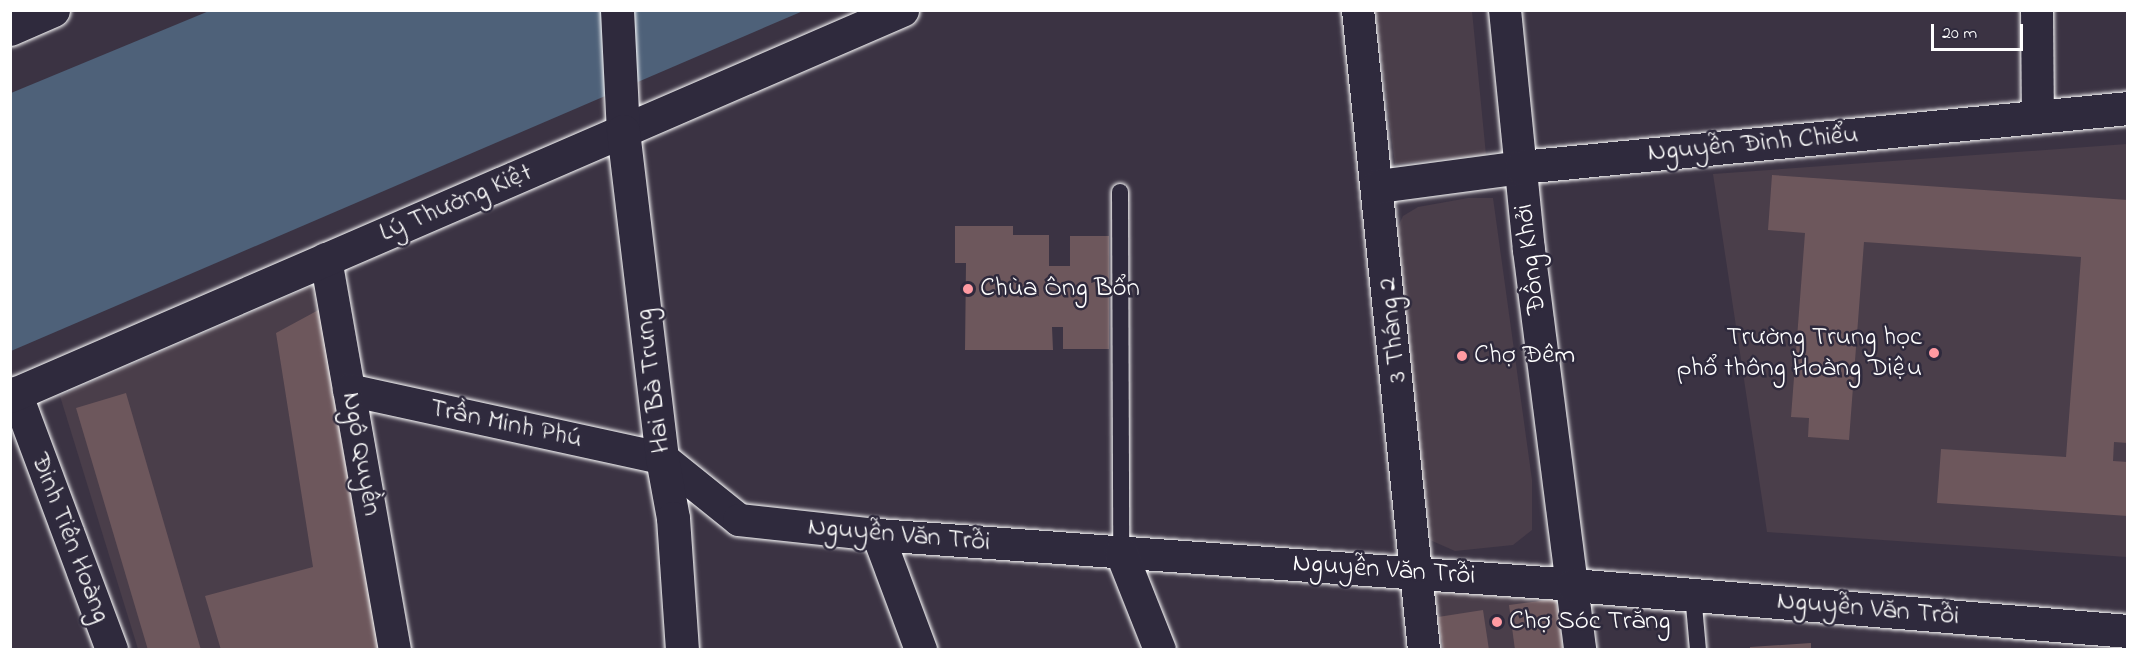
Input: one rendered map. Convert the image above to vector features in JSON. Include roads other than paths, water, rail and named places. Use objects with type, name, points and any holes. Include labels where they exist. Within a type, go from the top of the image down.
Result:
[{"type":"street","points":[[10,29],[53,10]]},
{"type":"street","name":"Hai Bà Trưng","points":[[617,10],[624,122],[662,458],[673,518],[682,650]]},
{"type":"street","name":"Lý Thường Kiệt","points":[[13,395],[326,259],[624,122],[902,10]]},
{"type":"street","name":"3 Tháng 2","points":[[1358,10],[1379,186],[1424,650]]},
{"type":"street","name":"Đồng Khởi","points":[[1505,10],[1521,167],[1580,650]]},
{"type":"street","points":[[2037,10],[2038,117]]},
{"type":"street","name":"Nguyễn Đình Chiểu","points":[[1379,186],[1521,167],[2127,108]]},
{"type":"street","name":"Ngô Quyền","points":[[326,259],[395,650]]},
{"type":"street","name":"Trần Minh Phú","points":[[350,390],[662,458]]},
{"type":"street","name":"Đinh Tiên Hoàng","points":[[13,395],[111,650]]},
{"type":"street","name":"Nguyễn Văn Trỗi","points":[[662,458],[738,520],[878,535],[1417,572],[1693,594],[2086,638],[2127,631]]},
{"type":"street","points":[[878,535],[921,650]]},
{"type":"street","points":[[1121,552],[1160,650]]},
{"type":"lane","points":[[1120,192],[1121,552]]},
{"type":"lane","points":[[1693,594],[1698,650]]},
{"type":"water","points":[[209,11],[803,11],[11,351],[11,93]]},
{"type":"place","name":"Chùa Ông Bổn","points":[[968,289]]},
{"type":"place","name":"Trường Trung học phổ thông Hoàng Diệu","points":[[1934,353]]},
{"type":"place","name":"Chợ Đêm","points":[[1462,356]]},
{"type":"place","name":"Chợ Sóc Trăng","points":[[1497,622]]}]
